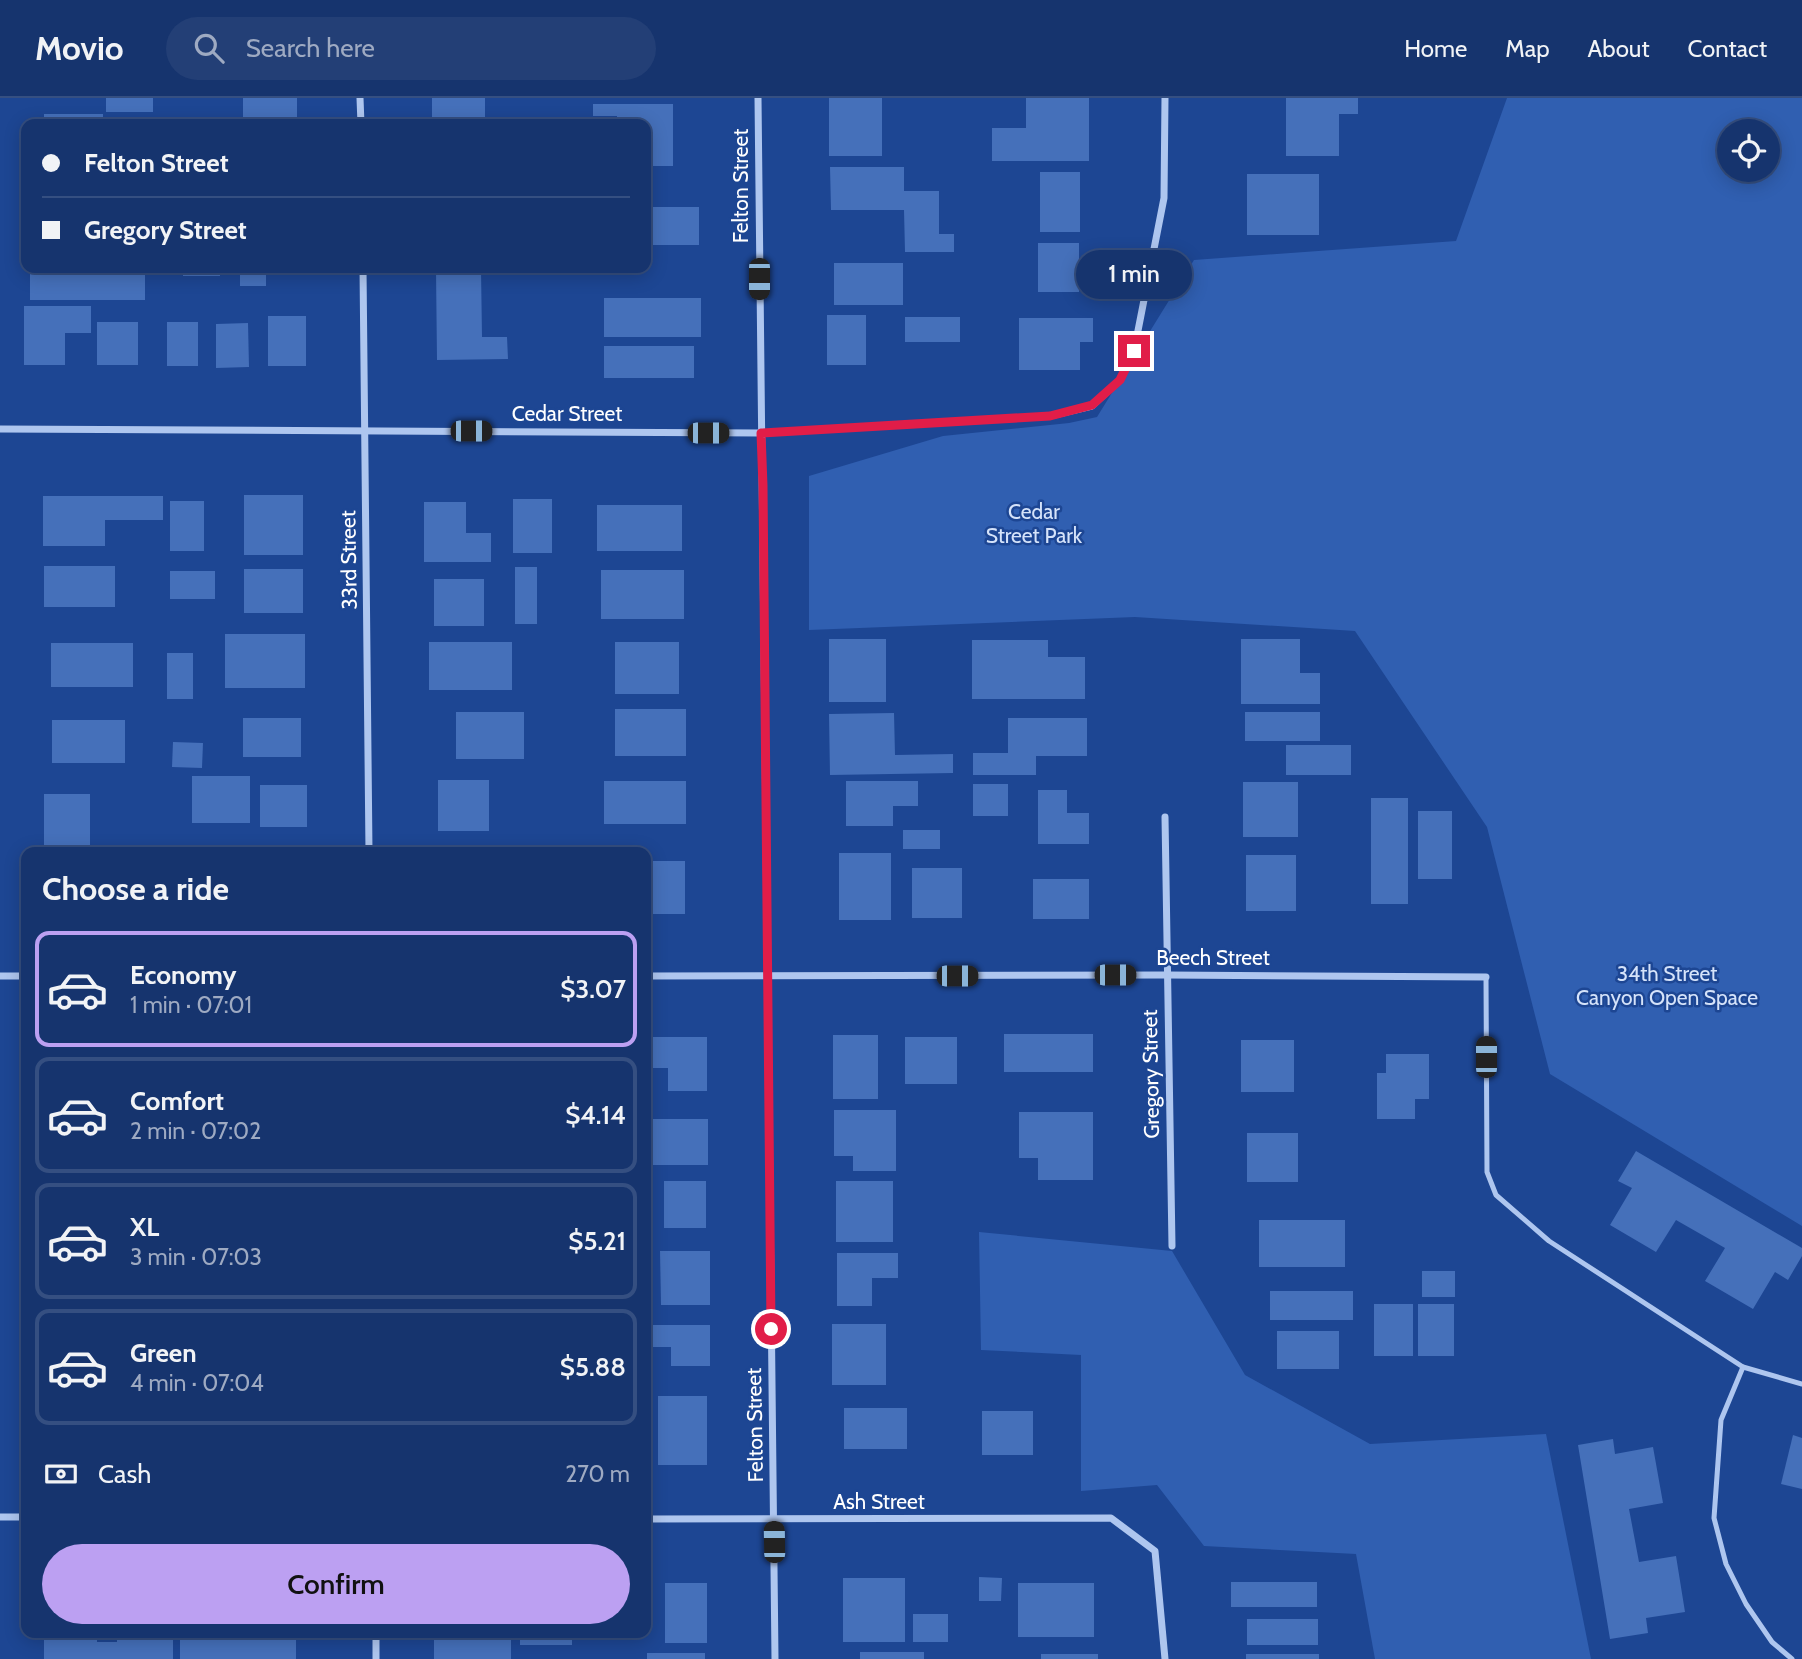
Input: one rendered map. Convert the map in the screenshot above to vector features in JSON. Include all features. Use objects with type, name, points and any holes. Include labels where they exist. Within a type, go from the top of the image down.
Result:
[{"type":"street","points":[[360,98],[361,119]]},
{"type":"street","name":"Felton Street","points":[[758,98],[775,1659]]},
{"type":"street","name":"Cedar Street","points":[[0,429],[761,433],[1050,416],[1092,405],[1120,380],[1134,351],[1164,198],[1166,98]]},
{"type":"street","name":"33rd Street","points":[[363,273],[369,847]]},
{"type":"street","name":"Gregory Street","points":[[1165,817],[1172,1246]]},
{"type":"street","points":[[0,976],[21,976]]},
{"type":"street","name":"Beech Street","points":[[651,976],[1486,977]]},
{"type":"street","points":[[0,1517],[21,1517]]},
{"type":"street","name":"Ash Street","points":[[651,1519],[1111,1518],[1155,1550],[1165,1659]]},
{"type":"street","points":[[376,1638],[376,1659]]},
{"type":"lane","points":[[1486,977],[1487,1172],[1496,1195],[1549,1241],[1743,1367],[1802,1384]]},
{"type":"lane","points":[[1743,1367],[1721,1420],[1714,1518],[1726,1564],[1746,1604],[1772,1642],[1792,1659]]},
{"type":"green space","points":[[1507,98],[1802,98],[1802,1226],[1550,1074],[1487,827],[1355,631],[1135,617],[809,630],[809,476],[943,436],[1069,423],[1097,417],[1194,260],[1456,241]]},
{"type":"green space","points":[[979,1232],[1172,1251],[1245,1375],[1370,1444],[1546,1434],[1591,1659],[1375,1659],[1356,1554],[1204,1546],[1157,1485],[1081,1491],[1081,1355],[981,1350]]},
{"type":"building","points":[[106,98],[153,98],[153,112],[106,112]]},
{"type":"building","points":[[243,98],[297,98],[297,119],[243,119]]},
{"type":"building","points":[[432,98],[485,98],[485,119],[432,119]]},
{"type":"building","points":[[829,98],[882,98],[882,156],[829,156]]},
{"type":"building","points":[[1026,98],[1089,98],[1089,161],[992,161],[992,128],[1026,128]]},
{"type":"building","points":[[1286,98],[1358,98],[1358,114],[1339,114],[1339,156],[1286,156]]},
{"type":"building","points":[[593,104],[673,104],[673,166],[651,166],[651,119],[593,116]]},
{"type":"building","points":[[44,114],[103,114],[103,119],[44,119]]},
{"type":"building","points":[[830,167],[904,167],[904,191],[939,191],[939,234],[954,234],[954,252],[905,252],[904,210],[831,210]]},
{"type":"building","points":[[1040,172],[1080,172],[1080,232],[1040,232]]},
{"type":"building","points":[[1247,174],[1319,174],[1319,235],[1247,235]]},
{"type":"building","points":[[651,207],[699,207],[699,245],[651,245]]},
{"type":"building","points":[[1038,243],[1079,243],[1079,292],[1038,292]]},
{"type":"building","points":[[834,263],[903,263],[903,305],[834,305]]},
{"type":"building","points":[[30,273],[145,273],[145,300],[30,300]]},
{"type":"building","points":[[183,273],[220,273],[220,276],[183,276]]},
{"type":"building","points":[[240,273],[266,273],[266,286],[240,286]]},
{"type":"building","points":[[436,273],[481,273],[482,337],[507,337],[508,359],[437,360]]},
{"type":"building","points":[[604,298],[701,298],[701,337],[604,337]]},
{"type":"building","points":[[24,306],[91,306],[91,333],[65,333],[65,365],[24,365]]},
{"type":"building","points":[[827,315],[866,315],[866,365],[827,365]]},
{"type":"building","points":[[268,316],[306,316],[306,366],[268,366]]},
{"type":"building","points":[[905,317],[960,317],[960,342],[905,342]]},
{"type":"building","points":[[1019,318],[1093,318],[1093,342],[1080,342],[1080,370],[1019,370]]},
{"type":"building","points":[[97,322],[138,322],[138,365],[97,365]]},
{"type":"building","points":[[167,322],[198,322],[198,366],[167,366]]},
{"type":"building","points":[[248,323],[249,367],[216,368],[216,324]]},
{"type":"building","points":[[604,346],[694,346],[694,378],[604,378]]},
{"type":"building","points":[[244,495],[303,495],[303,555],[244,555]]},
{"type":"building","points":[[43,496],[163,496],[163,520],[105,520],[105,546],[43,546]]},
{"type":"building","points":[[513,499],[552,499],[552,553],[513,553]]},
{"type":"building","points":[[170,501],[204,501],[204,551],[170,551]]},
{"type":"building","points":[[424,502],[466,502],[466,533],[491,533],[491,562],[424,562]]},
{"type":"building","points":[[597,505],[682,505],[682,551],[597,551]]},
{"type":"building","points":[[44,566],[115,566],[115,607],[44,607]]},
{"type":"building","points":[[515,567],[537,567],[537,624],[515,624]]},
{"type":"building","points":[[244,569],[303,569],[303,613],[244,613]]},
{"type":"building","points":[[601,570],[684,570],[684,619],[601,619]]},
{"type":"building","points":[[170,571],[215,571],[215,599],[170,599]]},
{"type":"building","points":[[434,579],[484,579],[484,626],[434,626]]},
{"type":"building","points":[[225,634],[305,634],[305,688],[225,688]]},
{"type":"building","points":[[829,639],[886,639],[886,702],[829,702]]},
{"type":"building","points":[[1241,639],[1300,639],[1300,673],[1320,673],[1320,704],[1241,704]]},
{"type":"building","points":[[972,640],[1048,640],[1048,657],[1085,657],[1085,699],[972,699]]},
{"type":"building","points":[[429,642],[512,642],[512,690],[429,690]]},
{"type":"building","points":[[615,642],[679,642],[679,694],[615,694]]},
{"type":"building","points":[[51,643],[133,643],[133,687],[51,687]]},
{"type":"building","points":[[167,653],[193,653],[193,699],[167,699]]},
{"type":"building","points":[[615,709],[686,709],[686,756],[615,756]]},
{"type":"building","points":[[456,712],[524,712],[524,759],[456,759]]},
{"type":"building","points":[[1245,712],[1320,712],[1320,741],[1245,741]]},
{"type":"building","points":[[894,713],[895,755],[953,754],[953,773],[830,775],[829,714]]},
{"type":"building","points":[[243,718],[301,718],[301,757],[243,757]]},
{"type":"building","points":[[1008,718],[1087,718],[1087,756],[1036,756],[1036,775],[973,775],[973,753],[1008,753]]},
{"type":"building","points":[[52,720],[125,720],[125,763],[52,763]]},
{"type":"building","points":[[173,742],[203,743],[202,768],[172,767]]},
{"type":"building","points":[[1286,745],[1351,745],[1351,775],[1286,775]]},
{"type":"building","points":[[192,776],[250,776],[250,823],[192,823]]},
{"type":"building","points":[[438,780],[489,780],[489,831],[438,831]]},
{"type":"building","points":[[604,781],[686,781],[686,824],[604,824]]},
{"type":"building","points":[[846,781],[918,781],[918,806],[893,806],[893,826],[846,826]]},
{"type":"building","points":[[1243,782],[1298,782],[1298,837],[1243,837]]},
{"type":"building","points":[[973,784],[1008,784],[1008,816],[973,816]]},
{"type":"building","points":[[260,785],[307,785],[307,827],[260,827]]},
{"type":"building","points":[[1038,790],[1067,790],[1067,813],[1089,813],[1089,844],[1038,844]]},
{"type":"building","points":[[44,794],[90,794],[90,847],[44,847]]},
{"type":"building","points":[[1371,798],[1408,798],[1408,904],[1371,904]]},
{"type":"building","points":[[1418,811],[1452,811],[1452,879],[1418,879]]},
{"type":"building","points":[[903,830],[940,830],[940,849],[903,849]]},
{"type":"building","points":[[110,845],[153,845],[153,847]]},
{"type":"building","points":[[839,853],[891,853],[891,920],[839,920]]},
{"type":"building","points":[[1246,855],[1296,855],[1296,911],[1246,911]]},
{"type":"building","points":[[651,861],[685,861],[685,914],[651,914]]},
{"type":"building","points":[[912,868],[962,868],[962,918],[912,918]]},
{"type":"building","points":[[1033,879],[1089,879],[1089,919],[1033,919]]},
{"type":"building","points":[[1004,1034],[1093,1034],[1093,1072],[1004,1072]]},
{"type":"building","points":[[833,1035],[878,1035],[878,1099],[833,1099]]},
{"type":"building","points":[[651,1037],[707,1037],[707,1091],[668,1091],[668,1068],[651,1068]]},
{"type":"building","points":[[905,1037],[957,1037],[957,1084],[905,1084]]},
{"type":"building","points":[[1241,1040],[1294,1040],[1294,1092],[1241,1092]]},
{"type":"building","points":[[1386,1054],[1429,1054],[1429,1099],[1415,1099],[1415,1119],[1377,1119],[1377,1073],[1386,1073]]},
{"type":"building","points":[[834,1110],[896,1110],[896,1171],[853,1171],[853,1156],[834,1156]]},
{"type":"building","points":[[1019,1112],[1093,1112],[1093,1180],[1038,1180],[1038,1158],[1019,1158]]},
{"type":"building","points":[[651,1119],[708,1119],[708,1165],[651,1165]]},
{"type":"building","points":[[1247,1133],[1298,1133],[1298,1182],[1247,1182]]},
{"type":"building","points":[[1636,1151],[1802,1248],[1802,1256],[1788,1280],[1775,1272],[1753,1309],[1705,1281],[1725,1248],[1676,1220],[1656,1252],[1610,1225],[1632,1188],[1618,1181]]},
{"type":"building","points":[[664,1181],[706,1181],[706,1228],[664,1228]]},
{"type":"building","points":[[836,1181],[893,1181],[893,1242],[836,1242]]},
{"type":"building","points":[[1259,1220],[1345,1220],[1345,1267],[1259,1267]]},
{"type":"building","points":[[660,1251],[710,1251],[710,1305],[661,1305]]},
{"type":"building","points":[[837,1253],[898,1253],[898,1278],[872,1278],[872,1306],[837,1306]]},
{"type":"building","points":[[1422,1271],[1455,1271],[1455,1297],[1422,1297]]},
{"type":"building","points":[[1270,1291],[1353,1291],[1353,1320],[1270,1320]]},
{"type":"building","points":[[1374,1304],[1413,1304],[1413,1356],[1374,1356]]},
{"type":"building","points":[[1418,1304],[1454,1304],[1454,1356],[1418,1356]]},
{"type":"building","points":[[832,1324],[886,1324],[886,1385],[832,1385]]},
{"type":"building","points":[[651,1325],[710,1325],[710,1366],[671,1366],[671,1347],[651,1347]]},
{"type":"building","points":[[1277,1331],[1339,1331],[1339,1369],[1277,1369]]},
{"type":"building","points":[[658,1396],[707,1396],[707,1465],[658,1465]]},
{"type":"building","points":[[844,1408],[907,1408],[907,1449],[844,1449]]},
{"type":"building","points":[[982,1411],[1033,1411],[1033,1455],[982,1455]]},
{"type":"building","points":[[1793,1435],[1802,1438],[1802,1489],[1781,1484]]},
{"type":"building","points":[[1613,1439],[1615,1454],[1653,1447],[1663,1503],[1629,1509],[1639,1562],[1676,1556],[1685,1612],[1646,1618],[1648,1633],[1610,1639],[1578,1445]]},
{"type":"building","points":[[979,1577],[1002,1578],[1001,1601],[979,1601]]},
{"type":"building","points":[[843,1578],[905,1578],[905,1642],[843,1642]]},
{"type":"building","points":[[1231,1582],[1317,1582],[1317,1607],[1231,1607]]},
{"type":"building","points":[[665,1583],[707,1583],[707,1643],[665,1643]]},
{"type":"building","points":[[1018,1583],[1094,1583],[1094,1637],[1018,1637]]},
{"type":"building","points":[[913,1614],[948,1614],[948,1642],[913,1642]]},
{"type":"building","points":[[1247,1619],[1318,1619],[1318,1645],[1247,1645]]},
{"type":"building","points":[[44,1638],[97,1638],[97,1642],[117,1642],[117,1638],[173,1638],[173,1659],[44,1659]]},
{"type":"building","points":[[180,1638],[296,1638],[296,1659],[180,1659]]},
{"type":"building","points":[[434,1638],[511,1638],[511,1659],[434,1659]]},
{"type":"building","points":[[520,1638],[572,1638],[572,1645],[520,1645]]},
{"type":"building","points":[[860,1652],[924,1652],[924,1659],[860,1659]]},
{"type":"building","points":[[647,1653],[705,1653],[705,1659],[647,1659]]},
{"type":"building","points":[[1041,1654],[1098,1654],[1098,1659],[1041,1659]]},
{"type":"building","points":[[1246,1654],[1319,1654],[1319,1659],[1246,1659]]},
{"type":"route","points":[[771,1329],[761,433],[1050,416],[1092,405],[1120,380],[1134,351]]},
{"type":"park label","name":"Cedar Street Park","points":[[1034,524]]},
{"type":"park label","name":"34th Street Canyon Open Space","points":[[1667,986]]}]
